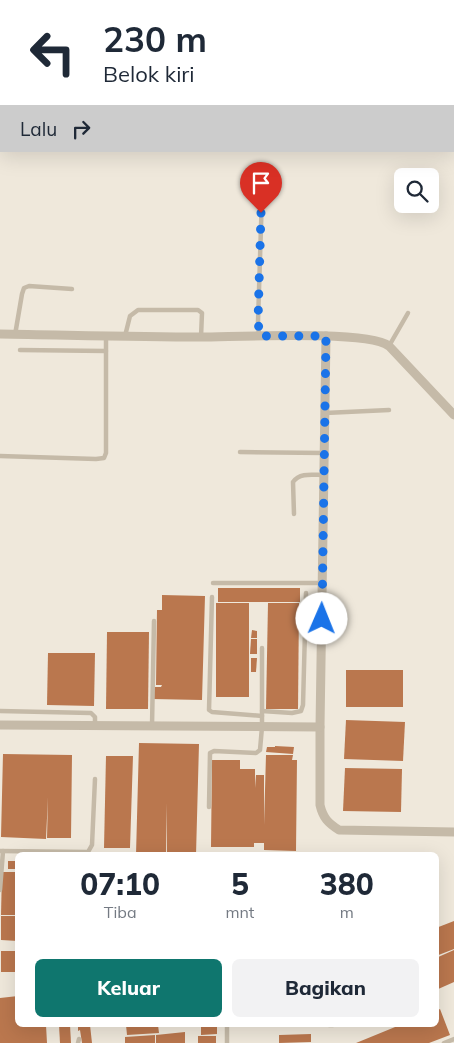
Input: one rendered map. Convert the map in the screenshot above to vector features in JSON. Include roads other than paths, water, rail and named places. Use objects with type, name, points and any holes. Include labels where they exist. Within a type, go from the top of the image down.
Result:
[{"type":"street","points":[[0,334],[201,337],[326,336],[380,341],[389,346],[454,414]]},
{"type":"street","points":[[326,336],[320,805],[328,823],[339,830],[454,832]]},
{"type":"street","points":[[0,725],[320,727]]},
{"type":"lane","points":[[260,336],[258,322],[262,195]]},
{"type":"lane","points":[[15,334],[24,288],[29,286],[72,289]]},
{"type":"lane","points":[[126,336],[130,316],[135,311],[178,310],[200,311],[201,337]]},
{"type":"lane","points":[[389,346],[408,313]]},
{"type":"lane","points":[[0,456],[104,458],[106,453],[106,336]]},
{"type":"lane","points":[[20,350],[106,351]]},
{"type":"lane","points":[[325,413],[389,410]]},
{"type":"lane","points":[[240,452],[324,453]]},
{"type":"lane","points":[[294,514],[293,482],[295,478],[299,476],[324,475]]},
{"type":"lane","points":[[213,583],[322,583]]},
{"type":"lane","points":[[212,597],[209,710],[212,712],[292,713],[301,711],[303,705],[306,594]]},
{"type":"lane","points":[[152,726],[154,621]]},
{"type":"lane","points":[[209,807],[210,753],[214,751],[258,752],[261,746],[262,648]]},
{"type":"lane","points":[[0,710],[91,713],[95,717],[95,726]]},
{"type":"lane","points":[[85,852],[90,850],[95,779]]},
{"type":"lane","points":[[0,890],[2,851],[42,852]]},
{"type":"lane","points":[[227,1027],[227,1043]]},
{"type":"lane","points":[[444,1043],[454,1040]]}]
